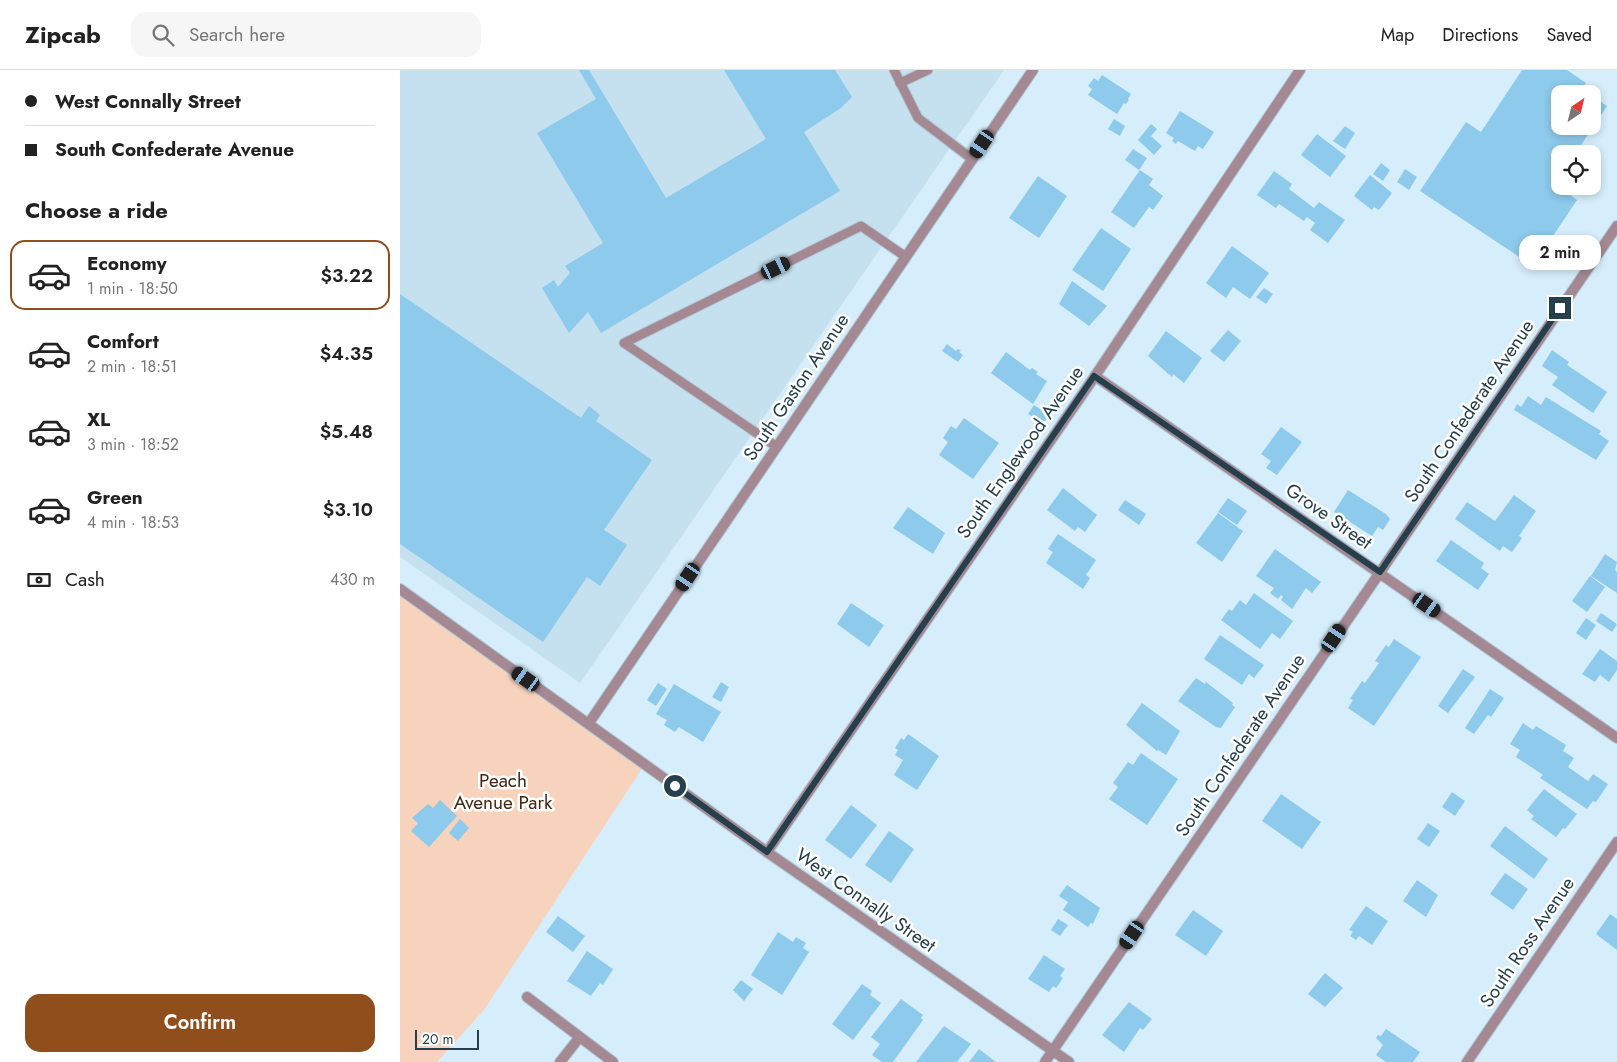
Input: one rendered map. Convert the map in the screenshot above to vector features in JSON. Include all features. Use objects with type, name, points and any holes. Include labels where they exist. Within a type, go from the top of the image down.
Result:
[{"type":"street","name":"South Gaston Avenue","points":[[589,724],[1032,70]]},
{"type":"street","name":"South Englewood Avenue","points":[[767,852],[1094,376],[1300,70]]},
{"type":"street","name":"South Confederate Avenue","points":[[1046,1062],[1617,226]]},
{"type":"street","name":"Grove Street","points":[[1094,376],[1380,572],[1617,738]]},
{"type":"street","name":"West Connally Street","points":[[400,590],[767,852],[1069,1062]]},
{"type":"street","name":"South Ross Avenue","points":[[1467,1062],[1617,842]]},
{"type":"street","points":[[526,997],[613,1062]]},
{"type":"street","points":[[560,1062],[579,1038]]},
{"type":"lane","points":[[894,70],[918,118],[972,159]]},
{"type":"lane","points":[[900,83],[928,70]]},
{"type":"lane","points":[[777,447],[624,343],[861,226],[906,257]]},
{"type":"shaded area","points":[[400,70],[1004,70],[580,683],[400,557]]},
{"type":"green space","name":"Peach Avenue Park","points":[[400,590],[645,764],[484,1010],[437,1062],[400,1062]]},
{"type":"building","points":[[579,70],[589,70],[666,198],[766,139],[724,70],[835,70],[852,97],[841,108],[804,132],[840,191],[601,333],[588,312],[569,333],[542,288],[554,280],[558,287],[570,273],[565,266],[603,243],[537,133],[596,99]]},
{"type":"building","points":[[1522,70],[1567,70],[1586,83],[1585,85],[1551,85],[1551,135],[1588,135],[1581,145],[1551,145],[1551,195],[1570,195],[1577,200],[1533,266],[1420,191],[1466,122],[1481,132]]},
{"type":"building","points":[[1102,75],[1131,94],[1129,100],[1126,104],[1124,103],[1117,114],[1088,95],[1092,89],[1088,86],[1094,78],[1098,81]]},
{"type":"building","points":[[1601,102],[1607,106],[1601,115]]},
{"type":"building","points":[[1180,111],[1214,132],[1203,149],[1198,146],[1195,151],[1178,141],[1176,144],[1172,141],[1174,138],[1166,133]]},
{"type":"building","points":[[1114,119],[1125,126],[1120,136],[1108,129]]},
{"type":"building","points":[[1151,124],[1157,129],[1151,136],[1162,146],[1154,155],[1138,140]]},
{"type":"building","points":[[1345,126],[1355,133],[1345,149],[1333,141]]},
{"type":"building","points":[[1317,134],[1346,156],[1330,177],[1301,155]]},
{"type":"building","points":[[1133,149],[1147,158],[1139,170],[1125,160]]},
{"type":"building","points":[[1381,163],[1390,170],[1383,181],[1373,174]]},
{"type":"building","points":[[1405,169],[1417,177],[1409,190],[1397,182]]},
{"type":"building","points":[[1140,170],[1153,179],[1149,185],[1163,196],[1153,210],[1149,207],[1134,228],[1111,212]]},
{"type":"building","points":[[1274,171],[1292,184],[1289,189],[1314,208],[1319,202],[1345,220],[1328,243],[1310,230],[1315,223],[1307,217],[1304,221],[1279,204],[1276,208],[1257,195]]},
{"type":"building","points":[[1370,175],[1392,193],[1379,210],[1374,207],[1372,210],[1354,196]]},
{"type":"building","points":[[1038,176],[1067,196],[1039,238],[1009,218]]},
{"type":"building","points":[[1101,228],[1131,249],[1103,291],[1072,270]]},
{"type":"building","points":[[1232,246],[1269,273],[1250,299],[1233,287],[1226,298],[1206,283]]},
{"type":"building","points":[[1072,281],[1107,306],[1089,326],[1059,304]]},
{"type":"building","points":[[1264,288],[1273,294],[1266,304],[1256,297]]},
{"type":"building","points":[[400,294],[581,418],[589,406],[600,415],[596,421],[652,460],[604,530],[627,545],[600,586],[587,577],[543,642],[400,544]]},
{"type":"building","points":[[1228,330],[1241,341],[1224,362],[1210,351]]},
{"type":"building","points":[[1166,331],[1202,358],[1184,383],[1173,374],[1172,377],[1148,356]]},
{"type":"building","points":[[947,344],[956,351],[958,349],[961,350],[959,352],[963,355],[958,362],[942,351]]},
{"type":"building","points":[[1552,350],[1569,362],[1567,365],[1607,392],[1593,413],[1552,385],[1558,377],[1542,366]]},
{"type":"building","points":[[1006,352],[1030,370],[1032,368],[1038,372],[1036,374],[1047,381],[1033,404],[991,373]]},
{"type":"building","points":[[1528,396],[1541,405],[1546,397],[1601,431],[1599,434],[1609,441],[1596,460],[1514,410],[1517,404],[1521,407]]},
{"type":"building","points":[[1034,405],[1049,415],[1043,424],[1028,414]]},
{"type":"building","points":[[964,418],[999,443],[973,479],[939,455],[948,442],[943,438],[951,426],[956,429]]},
{"type":"building","points":[[1281,427],[1302,442],[1277,475],[1266,468],[1271,461],[1261,454]]},
{"type":"building","points":[[1063,488],[1097,515],[1085,532],[1078,527],[1075,531],[1047,510]]},
{"type":"building","points":[[1348,490],[1386,514],[1390,519],[1383,530],[1378,527],[1372,536],[1334,512]]},
{"type":"building","points":[[1514,495],[1536,511],[1519,536],[1522,538],[1512,552],[1503,546],[1500,551],[1455,519],[1467,502],[1495,521]]},
{"type":"building","points":[[1228,498],[1247,511],[1237,525],[1218,512]]},
{"type":"building","points":[[1125,500],[1146,514],[1139,525],[1118,510]]},
{"type":"building","points":[[908,507],[945,533],[933,554],[893,528]]},
{"type":"building","points":[[1218,513],[1243,531],[1222,562],[1196,543]]},
{"type":"building","points":[[1058,534],[1096,560],[1086,575],[1090,578],[1083,589],[1046,563],[1053,552],[1048,549]]},
{"type":"building","points":[[1451,540],[1484,563],[1481,568],[1489,574],[1478,590],[1436,561]]},
{"type":"building","points":[[1275,549],[1321,582],[1312,593],[1306,588],[1292,609],[1281,600],[1283,597],[1281,595],[1278,599],[1270,593],[1274,588],[1256,576]]},
{"type":"building","points":[[1605,554],[1617,562],[1615,570],[1617,572],[1617,593],[1591,576]]},
{"type":"building","points":[[1590,576],[1605,587],[1587,612],[1572,601]]},
{"type":"building","points":[[1254,593],[1293,621],[1280,639],[1272,633],[1260,649],[1221,620],[1229,609],[1232,611],[1240,600],[1246,605]]},
{"type":"building","points":[[851,603],[884,625],[869,647],[837,624]]},
{"type":"building","points":[[1601,613],[1617,624],[1612,632],[1596,621]]},
{"type":"building","points":[[1586,618],[1596,625],[1586,640],[1576,633]]},
{"type":"building","points":[[1220,635],[1264,665],[1254,678],[1249,674],[1242,685],[1204,659]]},
{"type":"building","points":[[1394,639],[1421,657],[1374,726],[1348,708],[1353,700],[1350,699],[1362,681],[1365,683],[1379,663],[1375,661],[1386,645],[1389,647]]},
{"type":"building","points":[[1600,649],[1617,661],[1617,670],[1609,682],[1600,675],[1595,682],[1582,674]]},
{"type":"building","points":[[1463,669],[1475,677],[1448,713],[1438,706]]},
{"type":"building","points":[[1196,678],[1205,684],[1206,682],[1233,703],[1232,705],[1235,707],[1221,728],[1216,727],[1178,701]]},
{"type":"building","points":[[721,682],[729,687],[721,702],[712,697]]},
{"type":"building","points":[[658,683],[667,689],[656,706],[647,700]]},
{"type":"building","points":[[674,684],[721,712],[703,742],[679,727],[675,732],[664,725],[667,720],[656,714]]},
{"type":"building","points":[[1490,689],[1504,698],[1491,717],[1488,715],[1474,734],[1465,728]]},
{"type":"building","points":[[1142,703],[1180,731],[1166,755],[1157,751],[1126,725]]},
{"type":"building","points":[[1523,723],[1533,730],[1536,726],[1566,745],[1563,751],[1574,758],[1568,767],[1588,781],[1593,774],[1608,784],[1596,802],[1593,801],[1587,809],[1540,778],[1543,775],[1516,757],[1520,750],[1510,744]]},
{"type":"building","points":[[908,734],[939,756],[917,790],[894,775],[903,760],[895,755],[898,750],[895,748],[901,738],[904,740]]},
{"type":"building","points":[[1141,753],[1178,779],[1147,825],[1109,799],[1118,787],[1113,783],[1128,762],[1133,765]]},
{"type":"building","points":[[1544,789],[1577,814],[1556,837],[1531,819],[1534,816],[1527,810]]},
{"type":"building","points":[[1452,792],[1465,801],[1455,816],[1442,807]]},
{"type":"building","points":[[1281,794],[1321,822],[1302,849],[1262,821]]},
{"type":"building","points":[[440,800],[457,816],[429,847],[411,831],[418,823],[412,818],[428,804],[433,808]]},
{"type":"building","points":[[851,805],[877,825],[851,859],[825,840]]},
{"type":"building","points":[[460,819],[469,828],[458,841],[449,833]]},
{"type":"building","points":[[1428,823],[1440,831],[1429,847],[1417,839]]},
{"type":"building","points":[[1505,826],[1548,859],[1534,879],[1490,846]]},
{"type":"building","points":[[889,831],[914,849],[891,883],[865,865]]},
{"type":"building","points":[[1505,873],[1528,889],[1513,910],[1490,894]]},
{"type":"building","points":[[1417,880],[1438,895],[1426,917],[1403,901]]},
{"type":"building","points":[[1067,885],[1100,908],[1093,924],[1091,923],[1088,927],[1063,910],[1068,902],[1059,896]]},
{"type":"building","points":[[1366,906],[1388,921],[1372,945],[1359,936],[1356,940],[1350,936],[1353,932],[1349,930]]},
{"type":"building","points":[[1193,910],[1223,931],[1206,956],[1175,935]]},
{"type":"building","points":[[1610,914],[1617,919],[1617,950],[1596,934]]},
{"type":"building","points":[[558,916],[585,936],[573,952],[546,932]]},
{"type":"building","points":[[1058,919],[1068,925],[1060,936],[1051,930]]},
{"type":"building","points":[[778,932],[793,942],[796,937],[806,943],[803,948],[809,952],[782,995],[751,975]]},
{"type":"building","points":[[587,951],[613,969],[603,985],[600,983],[591,996],[567,981]]},
{"type":"building","points":[[1044,955],[1065,969],[1060,976],[1063,978],[1056,988],[1053,986],[1049,992],[1028,979]]},
{"type":"building","points":[[1325,973],[1343,988],[1325,1007],[1308,994]]},
{"type":"building","points":[[741,980],[753,989],[744,1001],[733,990]]},
{"type":"building","points":[[862,984],[872,991],[870,995],[881,1003],[853,1040],[832,1024]]},
{"type":"building","points":[[901,999],[923,1015],[921,1018],[923,1020],[893,1062],[882,1062],[872,1055],[880,1044],[871,1037]]},
{"type":"building","points":[[1129,1002],[1152,1019],[1143,1030],[1140,1028],[1124,1052],[1102,1035]]},
{"type":"building","points":[[944,1026],[971,1044],[957,1062],[916,1062]]},
{"type":"building","points":[[1386,1029],[1420,1052],[1413,1062],[1386,1062],[1376,1055],[1383,1045],[1376,1038],[1378,1035],[1381,1036]]},
{"type":"building","points":[[979,1049],[996,1062],[969,1062]]},
{"type":"route","points":[[675,786],[767,852],[1094,376],[1380,572],[1560,308]]}]
